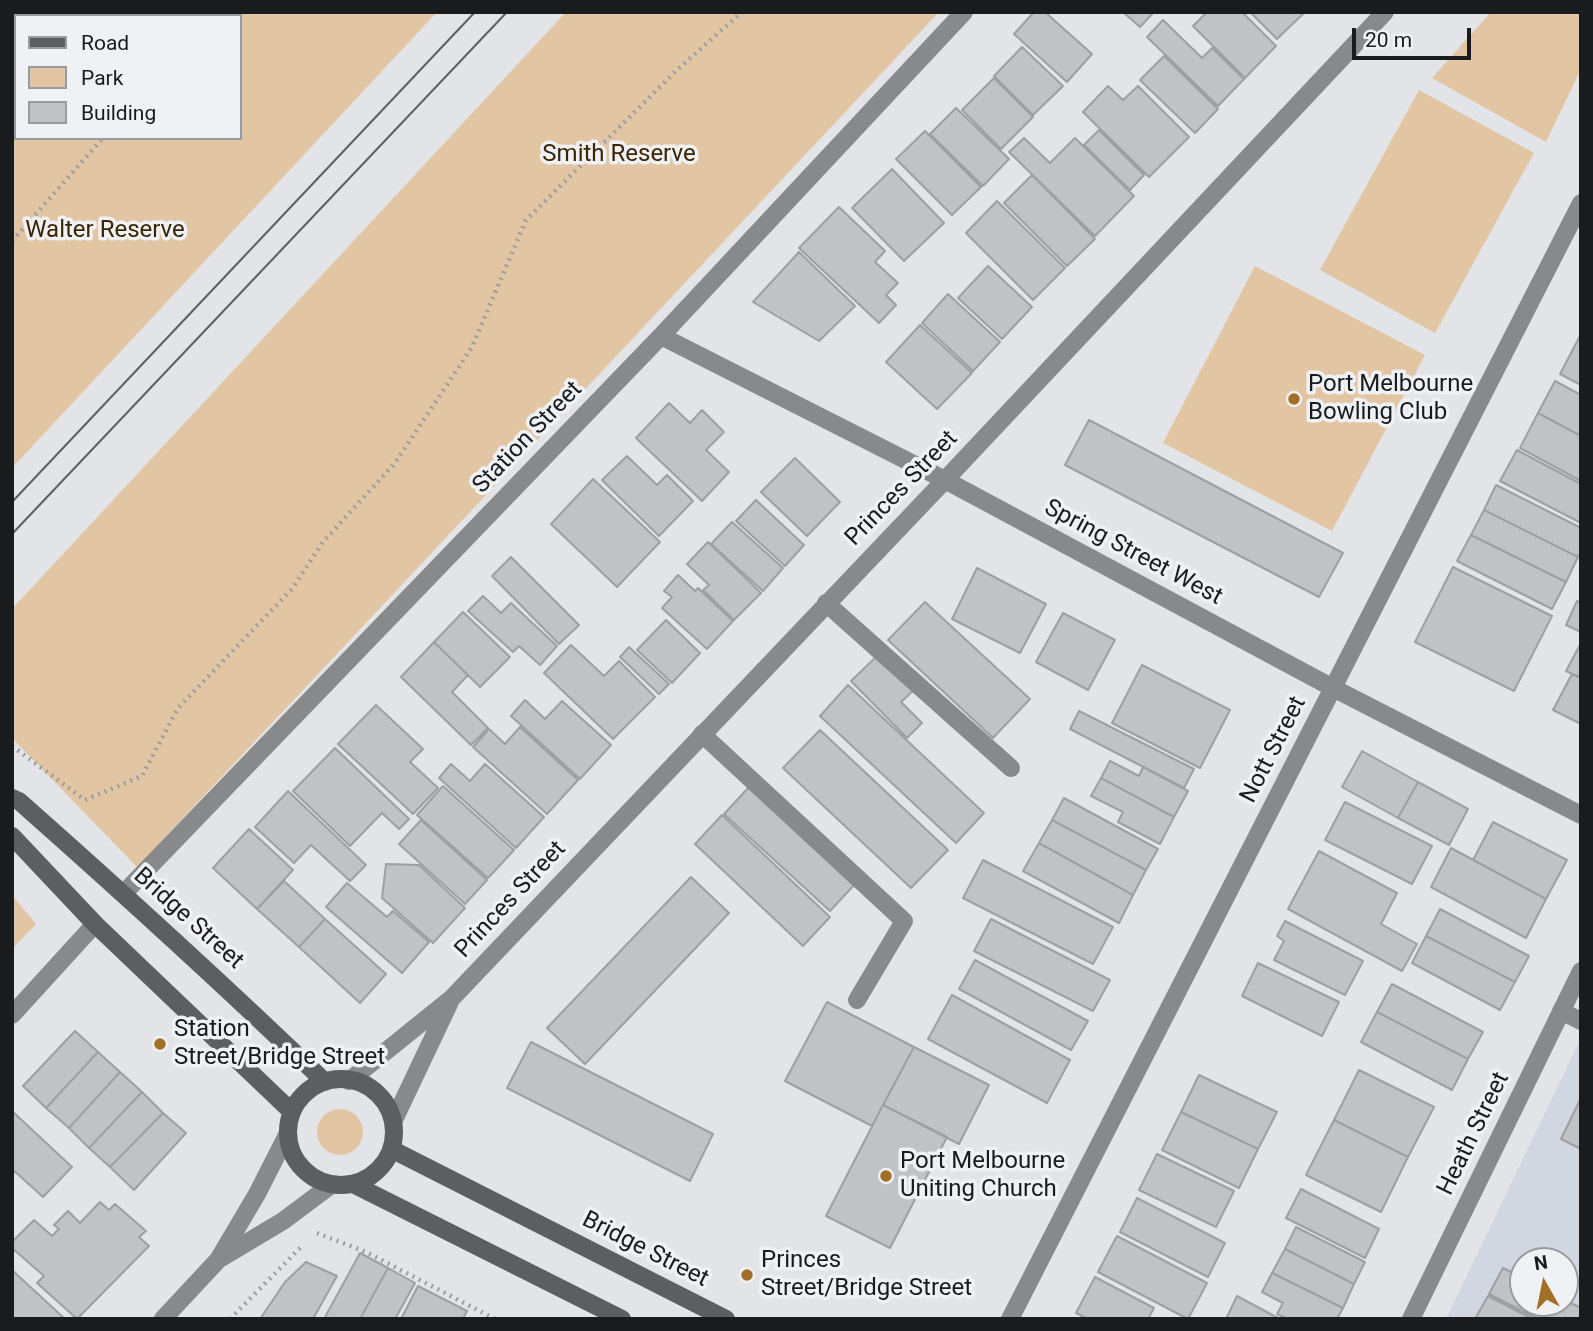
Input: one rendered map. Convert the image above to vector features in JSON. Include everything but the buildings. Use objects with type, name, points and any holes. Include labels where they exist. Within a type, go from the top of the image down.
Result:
[{"type":"street","name":"Station Street","points":[[124,893],[661,336],[964,12]]},
{"type":"street","name":"Princes Street","points":[[349,1081],[452,998],[1385,12]]},
{"type":"street","name":"Nott Street","points":[[1010,1319],[1581,203]]},
{"type":"street","name":"Spring Street West","points":[[661,336],[1581,815]]},
{"type":"street","points":[[826,603],[1011,768]]},
{"type":"street","points":[[702,734],[904,921],[857,1000]]},
{"type":"street","name":"Bridge Street","points":[[12,798],[19,801],[124,893],[226,986],[325,1082]]},
{"type":"street","points":[[12,835],[95,924],[292,1112]]},
{"type":"street","points":[[12,1015],[95,924]]},
{"type":"street","name":"Heath Street","points":[[1411,1319],[1581,971]]},
{"type":"street","name":"Princes Street","points":[[394,1121],[452,998]]},
{"type":"street","points":[[1561,1011],[1581,1021]]},
{"type":"street","points":[[163,1319],[218,1260],[257,1194],[288,1133],[292,1112],[300,1099],[311,1089],[325,1082],[341,1079],[370,1088],[382,1098],[394,1121],[395,1131],[391,1149],[383,1165],[370,1177],[353,1184],[331,1185],[314,1179],[301,1167],[291,1152],[288,1133]]},
{"type":"street","name":"Bridge Street","points":[[391,1149],[726,1319]]},
{"type":"street","points":[[353,1184],[622,1319]]},
{"type":"street","points":[[218,1260],[283,1221],[331,1185]]},
{"type":"path","points":[[12,746],[85,800],[142,776],[178,708],[292,589],[323,542],[395,463],[472,347],[526,220],[678,69],[742,12]]},
{"type":"path","points":[[12,241],[101,140]]},
{"type":"path","points":[[315,1232],[366,1252],[495,1319]]},
{"type":"path","points":[[230,1319],[306,1242]]},
{"type":"shaded area","points":[[1581,1038],[1581,1319],[1446,1319]]},
{"type":"green space","name":"Walter Reserve","points":[[437,12],[12,468],[12,64],[14,62],[14,140],[242,140],[242,14],[60,14]]},
{"type":"green space","name":"Smith Reserve","points":[[566,12],[939,12],[137,867],[12,738],[12,609]]},
{"type":"green space","points":[[1491,12],[1581,12],[1581,69],[1546,142],[1432,78]]},
{"type":"green space","name":"Port Melbourne Bowling Club","points":[[1419,90],[1534,153],[1435,333],[1320,270]]},
{"type":"green space","name":"Port Melbourne Bowling Club","points":[[1255,266],[1425,355],[1332,531],[1163,443]]},
{"type":"green space","points":[[12,895],[36,924],[12,949]]},
{"type":"green space","points":[[340,1109],[356,1116],[363,1132],[356,1148],[340,1155],[324,1148],[317,1132],[324,1116]]},
{"type":"tram line","points":[[12,502],[475,12]]},
{"type":"tram line","points":[[12,534],[507,12]]},
{"type":"place","name":"Port Melbourne Bowling Club","points":[[1294,399]]},
{"type":"place","name":"Station Street/Bridge Street","points":[[160,1044]]},
{"type":"place","name":"Port Melbourne Uniting Church","points":[[886,1176]]},
{"type":"place","name":"Princes Street/Bridge Street","points":[[747,1275]]}]
